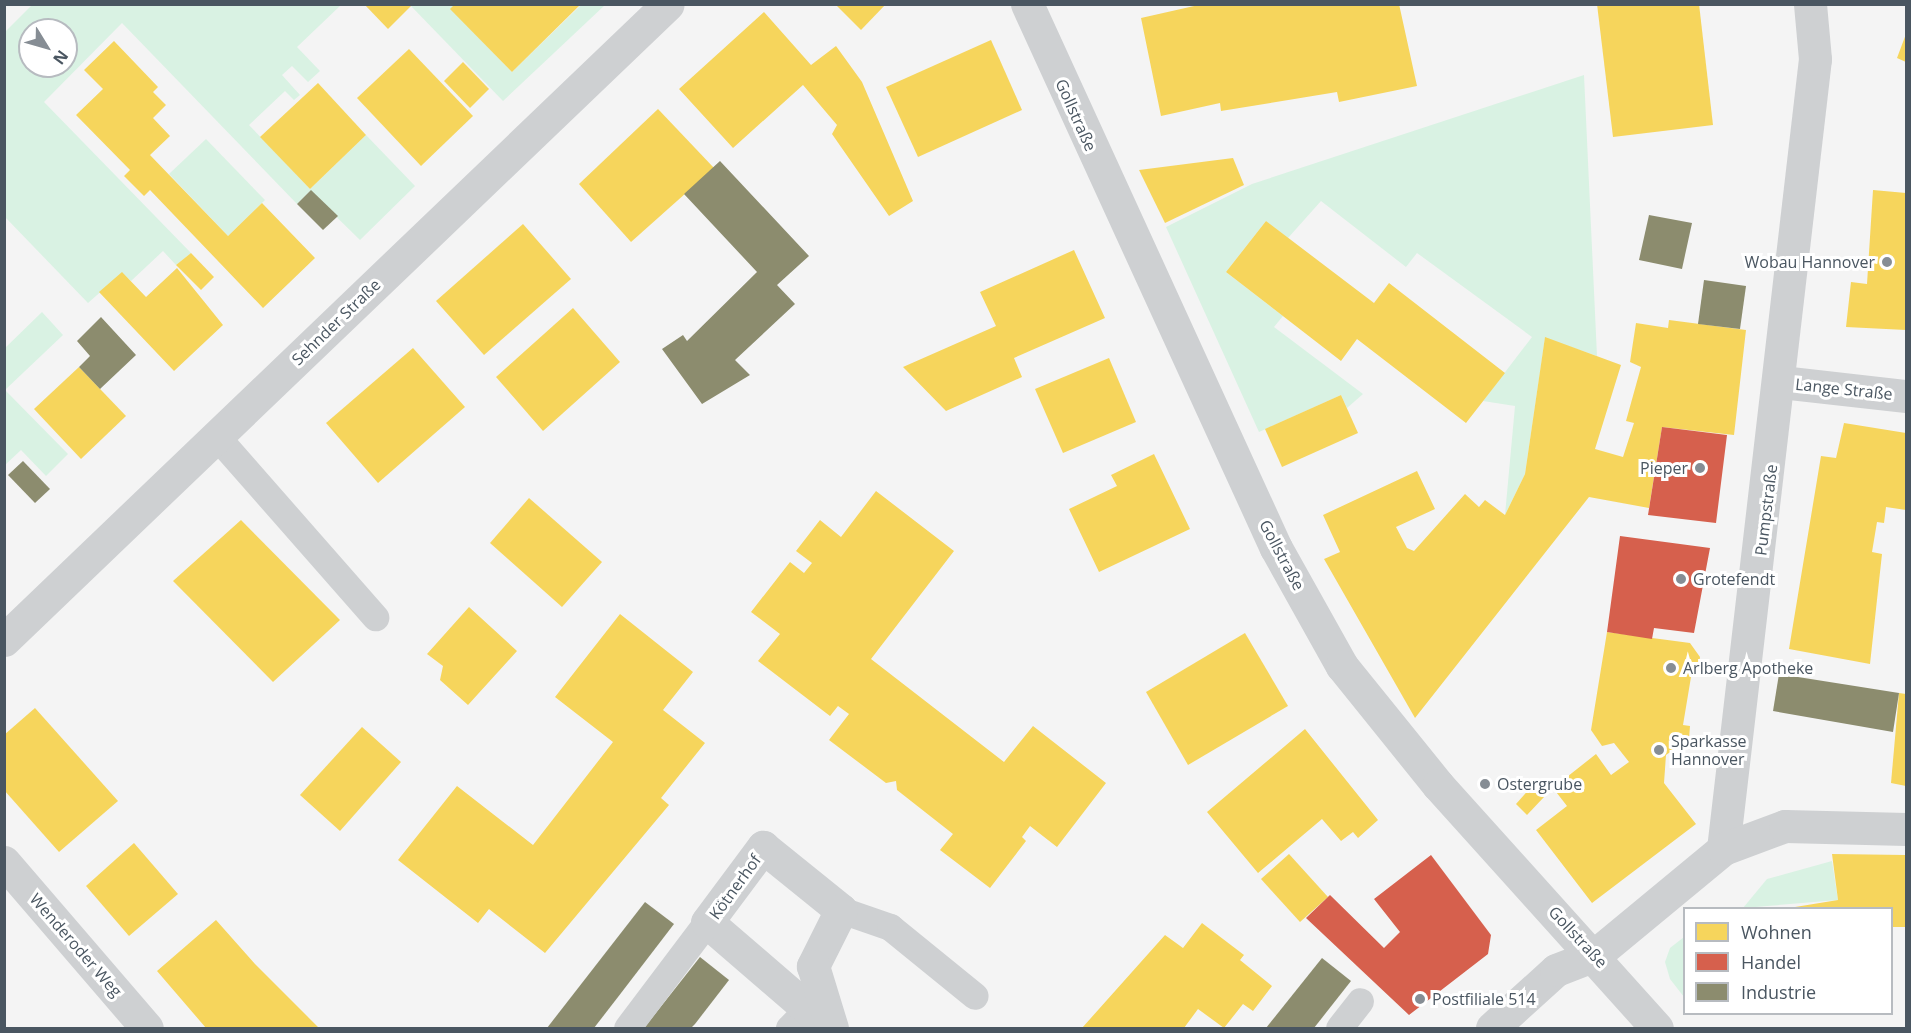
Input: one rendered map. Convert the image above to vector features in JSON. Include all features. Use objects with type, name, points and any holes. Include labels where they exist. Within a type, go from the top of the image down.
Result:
[{"type":"street","name":"Sehnder Straße","points":[[4,640],[668,4]]},
{"type":"street","name":"Gollstraße","points":[[1027,4],[1276,548],[1342,666],[1438,785],[1595,955],[1657,1029]]},
{"type":"street","name":"Pumpstraße","points":[[1723,849],[1781,382],[1815,59],[1810,4]]},
{"type":"street","name":"Lange Straße","points":[[1781,382],[1906,396]]},
{"type":"street","points":[[1492,1029],[1556,970],[1595,955],[1723,849],[1785,826],[1906,829]]},
{"type":"street","name":"Kötnerhof","points":[[763,847],[841,910],[813,966],[814,1023],[707,922],[763,847]]},
{"type":"street","name":"Wenderoder Weg","points":[[4,862],[147,1029]]},
{"type":"lane","points":[[217,437],[375,617]]},
{"type":"lane","points":[[841,910],[890,927],[975,996]]},
{"type":"lane","points":[[627,1029],[707,922]]},
{"type":"lane","points":[[1339,1029],[1360,1001]]},
{"type":"green space","points":[[32,5],[341,5],[297,47],[320,71],[308,82],[292,66],[282,75],[300,95],[294,100],[285,91],[249,125],[310,189],[366,135],[415,186],[360,240],[310,191],[297,204],[122,23],[78,68],[78,18],[19,18]]},
{"type":"green space","points":[[410,5],[455,5],[451,9],[512,72],[581,5],[605,5],[503,101]]},
{"type":"green space","points":[[18,19],[18,78],[68,78],[44,102],[191,253],[176,265],[163,251],[131,281],[122,273],[88,303],[5,217],[5,32]]},
{"type":"green space","points":[[1584,75],[1597,356],[1545,338],[1525,474],[1505,515],[1515,406],[1483,401],[1532,337],[1417,253],[1406,267],[1321,201],[1288,238],[1266,221],[1226,272],[1283,316],[1274,327],[1363,394],[1347,408],[1341,395],[1259,432],[1166,227],[1252,184]]},
{"type":"green space","points":[[206,139],[265,200],[228,236],[169,174]]},
{"type":"green space","points":[[42,312],[63,335],[5,390],[68,454],[46,476],[21,450],[4,466],[5,348]]},
{"type":"green space","points":[[1832,861],[1838,900],[1744,907],[1767,879]]},
{"type":"green space","points":[[1683,938],[1683,996],[1670,979],[1665,962],[1670,948]]},
{"type":"building: Wohnen","points":[[364,4],[410,4],[411,6],[388,29]]},
{"type":"building: Wohnen","points":[[455,4],[581,4],[512,72],[450,9]]},
{"type":"building: Wohnen","points":[[835,4],[886,4],[861,30]]},
{"type":"building: Wohnen","points":[[1203,4],[1399,4],[1417,86],[1339,102],[1337,92],[1221,111],[1220,103],[1161,116],[1141,18]]},
{"type":"building: Wohnen","points":[[1597,4],[1699,4],[1713,125],[1613,137]]},
{"type":"building: Wohnen","points":[[764,12],[811,65],[836,46],[862,82],[913,201],[889,216],[832,134],[837,125],[803,85],[733,148],[679,89]]},
{"type":"building: Wohnen","points":[[1906,34],[1906,62],[1897,58]]},
{"type":"building: Wohnen","points":[[991,40],[1022,110],[918,157],[886,87]]},
{"type":"building: Wohnen","points":[[114,41],[158,87],[153,92],[166,105],[153,118],[170,136],[150,155],[228,236],[262,203],[315,258],[263,308],[150,190],[144,196],[124,176],[130,170],[76,115],[103,89],[84,70]]},
{"type":"building: Wohnen","points":[[409,49],[473,116],[421,166],[357,98]]},
{"type":"building: Wohnen","points":[[463,62],[489,89],[470,108],[444,81]]},
{"type":"building: Wohnen","points":[[318,83],[366,135],[310,189],[260,137]]},
{"type":"building: Wohnen","points":[[658,109],[714,168],[631,242],[579,184]]},
{"type":"building: Wohnen","points":[[1233,158],[1244,185],[1165,223],[1139,170]]},
{"type":"building: Wohnen","points":[[1873,190],[1906,193],[1906,330],[1846,327],[1851,282],[1867,284]]},
{"type":"building: Wohnen","points":[[1266,221],[1374,303],[1389,283],[1505,373],[1466,423],[1357,339],[1341,361],[1226,272]]},
{"type":"building: Wohnen","points":[[523,224],[571,279],[484,355],[436,301]]},
{"type":"building: Wohnen","points":[[1074,250],[1105,318],[1014,358],[1022,377],[946,411],[903,367],[996,326],[980,292]]},
{"type":"building: Wohnen","points":[[191,253],[214,277],[201,290],[176,265]]},
{"type":"building: Wohnen","points":[[177,268],[223,325],[174,371],[99,292],[122,272],[146,297]]},
{"type":"building: Wohnen","points":[[573,308],[620,362],[543,431],[496,377]]},
{"type":"building: Wohnen","points":[[1669,320],[1746,330],[1734,435],[1662,427],[1649,508],[1589,497],[1415,718],[1324,559],[1340,552],[1323,515],[1417,471],[1435,509],[1396,527],[1407,548],[1414,551],[1465,494],[1479,507],[1485,500],[1505,515],[1525,474],[1545,337],[1621,365],[1595,449],[1623,457],[1634,423],[1626,421],[1641,367],[1630,362],[1636,323],[1668,328]]},
{"type":"building: Wohnen","points":[[413,348],[465,407],[378,483],[326,423]]},
{"type":"building: Wohnen","points":[[1109,358],[1136,422],[1063,453],[1035,389]]},
{"type":"building: Wohnen","points":[[79,367],[126,416],[81,459],[34,409]]},
{"type":"building: Wohnen","points":[[1341,395],[1358,433],[1282,467],[1265,429]]},
{"type":"building: Wohnen","points":[[1844,423],[1906,433],[1906,510],[1886,507],[1884,523],[1877,522],[1872,552],[1882,554],[1870,664],[1789,649],[1821,456],[1836,458]]},
{"type":"building: Wohnen","points":[[1154,454],[1190,529],[1099,572],[1069,509],[1117,486],[1111,475]]},
{"type":"building: Wohnen","points":[[876,491],[954,551],[871,659],[1004,762],[1033,726],[1106,783],[1057,847],[1030,826],[1022,837],[1026,841],[990,888],[940,850],[953,834],[897,790],[896,781],[886,783],[829,740],[849,714],[838,706],[830,716],[758,661],[780,634],[751,612],[790,562],[804,573],[812,563],[796,551],[820,520],[841,537]]},
{"type":"building: Wohnen","points":[[529,498],[602,562],[562,607],[490,543]]},
{"type":"building: Wohnen","points":[[241,520],[340,620],[273,682],[173,581]]},
{"type":"building: Wohnen","points":[[469,607],[517,651],[468,705],[440,680],[443,666],[427,654]]},
{"type":"building: Wohnen","points":[[620,614],[693,672],[663,710],[705,743],[661,798],[669,805],[545,953],[489,909],[478,923],[398,860],[457,786],[533,845],[613,742],[555,697]]},
{"type":"building: Wohnen","points":[[1607,632],[1690,643],[1700,657],[1698,672],[1692,671],[1683,725],[1690,726],[1689,739],[1666,755],[1664,783],[1696,824],[1592,903],[1536,830],[1567,806],[1553,788],[1596,754],[1611,775],[1629,762],[1614,743],[1602,746],[1591,730]]},
{"type":"building: Wohnen","points":[[1245,633],[1288,706],[1188,765],[1146,692]]},
{"type":"building: Wohnen","points":[[1899,693],[1906,694],[1906,786],[1891,783]]},
{"type":"building: Wohnen","points":[[35,708],[118,801],[59,852],[4,790],[4,735]]},
{"type":"building: Wohnen","points":[[362,727],[401,762],[340,831],[300,795]]},
{"type":"building: Wohnen","points":[[1305,729],[1378,820],[1358,838],[1353,832],[1341,841],[1322,819],[1258,873],[1207,812]]},
{"type":"building: Wohnen","points":[[1532,786],[1544,797],[1527,815],[1516,804]]},
{"type":"building: Wohnen","points":[[134,843],[178,894],[129,936],[86,886]]},
{"type":"building: Wohnen","points":[[1289,854],[1328,897],[1300,922],[1261,879]]},
{"type":"building: Wohnen","points":[[1832,854],[1906,855],[1906,927],[1893,927],[1893,907],[1795,907],[1838,900]]},
{"type":"building: Wohnen","points":[[216,920],[255,964],[319,1028],[206,1028],[157,971]]},
{"type":"building: Wohnen","points":[[1202,923],[1244,955],[1240,960],[1272,986],[1253,1011],[1243,1004],[1224,1028],[1198,1009],[1184,1028],[1082,1028],[1165,935],[1183,948]]},
{"type":"building: Handel","points":[[1662,427],[1727,435],[1716,523],[1648,515]]},
{"type":"building: Handel","points":[[1620,536],[1710,548],[1694,633],[1654,628],[1652,639],[1607,632]]},
{"type":"building: Handel","points":[[1431,855],[1491,935],[1488,954],[1409,1015],[1306,918],[1330,895],[1384,948],[1400,932],[1374,899]]},
{"type":"building: Industrie","points":[[720,161],[809,256],[777,285],[795,304],[735,360],[750,375],[702,404],[662,349],[683,335],[687,341],[757,272],[684,194]]},
{"type":"building: Industrie","points":[[311,190],[338,216],[323,230],[297,204]]},
{"type":"building: Industrie","points":[[1649,215],[1692,223],[1682,269],[1639,260]]},
{"type":"building: Industrie","points":[[1704,280],[1746,286],[1740,329],[1698,324]]},
{"type":"building: Industrie","points":[[101,317],[136,355],[100,389],[79,367],[90,356],[77,341]]},
{"type":"building: Industrie","points":[[23,461],[50,489],[35,503],[8,475]]},
{"type":"building: Industrie","points":[[1779,674],[1899,693],[1893,732],[1773,711]]},
{"type":"building: Industrie","points":[[645,902],[674,924],[594,1028],[547,1028]]},
{"type":"building: Industrie","points":[[700,957],[729,980],[695,1024],[691,1028],[644,1028]]},
{"type":"building: Industrie","points":[[1322,958],[1351,981],[1314,1028],[1266,1028]]},
{"type":"place","name":"Wobau Hannover","points":[[1887,262]]},
{"type":"place","name":"Pieper","points":[[1700,468]]},
{"type":"place","name":"Grotefendt","points":[[1681,579]]},
{"type":"place","name":"Arlberg Apotheke","points":[[1671,668]]},
{"type":"place","name":"Sparkasse Hannover","points":[[1659,750]]},
{"type":"place","name":"Ostergrube","points":[[1485,784]]},
{"type":"place","name":"Postfiliale 514","points":[[1420,999]]}]
